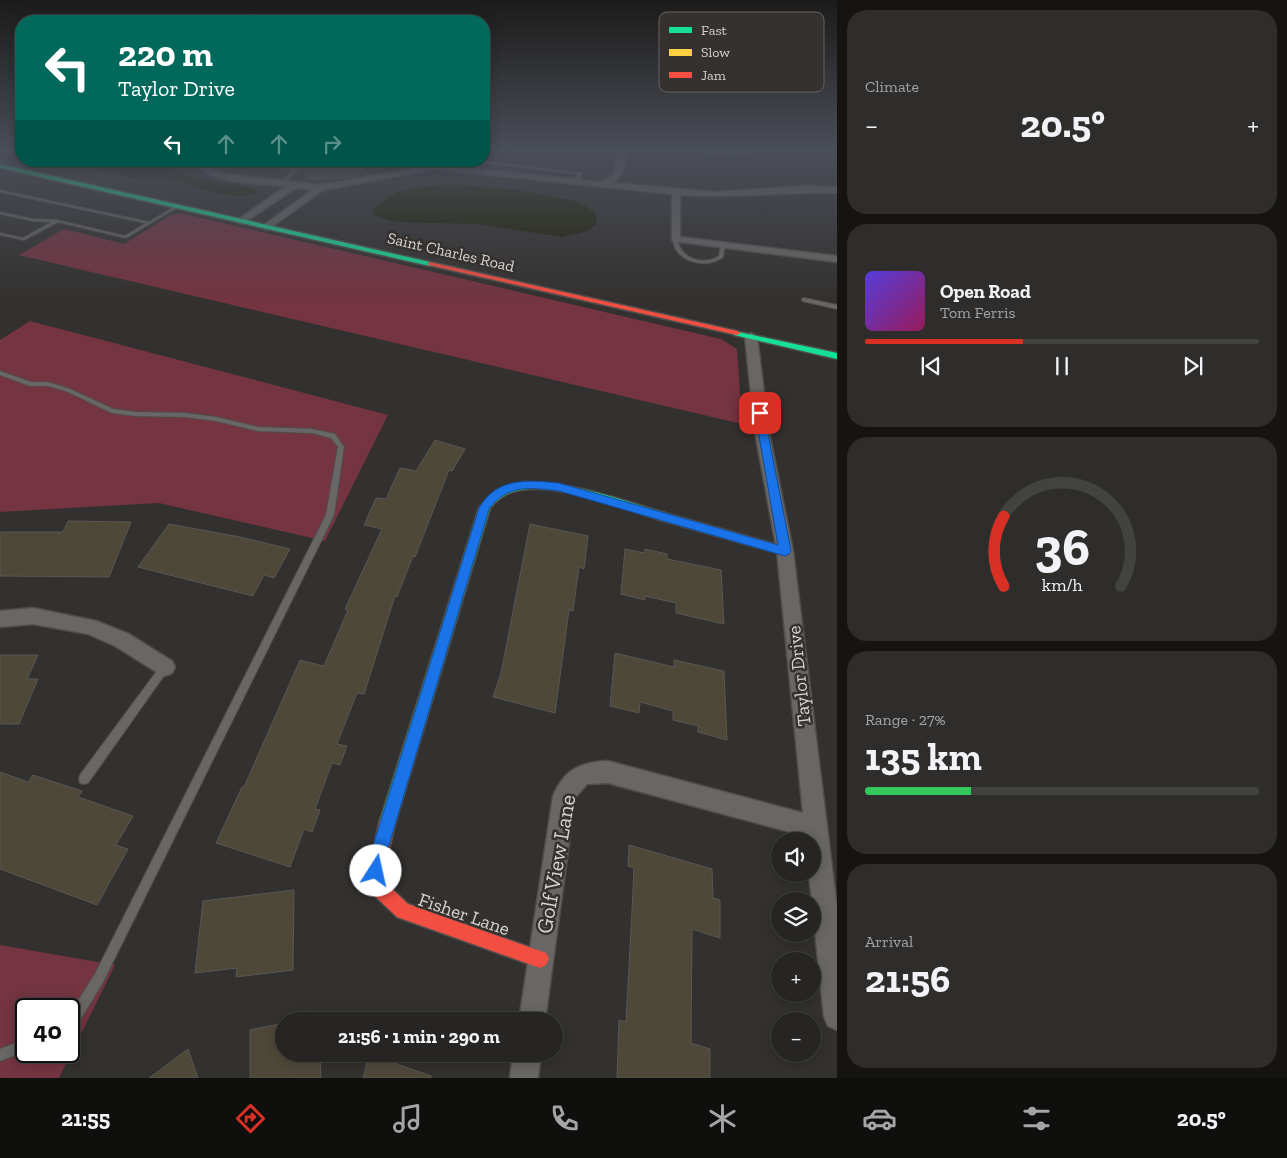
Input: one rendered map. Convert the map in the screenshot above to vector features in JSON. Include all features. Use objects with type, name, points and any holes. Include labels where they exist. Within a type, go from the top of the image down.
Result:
[{"type":"street","name":"Saint Charles Road","points":[[148,199],[837,356]]},
{"type":"street","points":[[242,221],[273,199]]},
{"type":"street","points":[[267,227],[305,199]]},
{"type":"street","points":[[676,199],[675,239],[837,259]]},
{"type":"street","name":"Taylor Drive","points":[[751,337],[762,432],[785,551],[837,1017]]},
{"type":"street","name":"Fisher Lane","points":[[540,959],[403,911],[383,892],[376,871],[379,852],[484,508],[496,494],[508,488],[522,484],[538,483],[568,489],[785,551]]},
{"type":"street","points":[[0,620],[33,616],[90,628],[122,640],[165,667]]},
{"type":"street","name":"Golf View Lane","points":[[533,1012],[564,796],[572,780],[585,772],[608,772],[816,828]]},
{"type":"street","points":[[524,1078],[526,1062]]},
{"type":"lane","points":[[39,199],[150,223]]},
{"type":"lane","points":[[0,213],[33,220],[57,221],[126,237],[178,206]]},
{"type":"lane","points":[[0,234],[24,239],[57,221]]},
{"type":"lane","points":[[675,239],[676,248],[682,256],[696,261],[718,260],[721,257],[723,245]]},
{"type":"lane","points":[[804,300],[837,307]]},
{"type":"lane","points":[[0,373],[30,384],[48,384],[68,390],[112,411],[216,419],[258,429],[312,431],[333,436],[341,447],[330,515],[99,978],[80,1008]]},
{"type":"lane","points":[[84,780],[165,667]]},
{"type":"lane","points":[[0,1055],[15,1049]]},
{"type":"shaded area","points":[[386,199],[567,199],[577,201],[594,212],[597,218],[596,224],[588,231],[561,237],[477,224],[395,222],[373,215],[373,210]]},
{"type":"shaded area","points":[[180,213],[721,339],[737,349],[742,424],[19,255],[64,229],[124,244],[169,216]]},
{"type":"shaded area","points":[[30,321],[388,415],[325,541],[159,503],[0,512],[0,340]]},
{"type":"shaded area","points":[[0,945],[115,965],[80,1036],[80,998],[15,998],[15,1063],[66,1063],[59,1078],[0,1078]]},
{"type":"building","points":[[435,440],[465,449],[452,471],[449,470],[415,557],[413,556],[397,597],[395,596],[364,694],[357,693],[337,744],[347,746],[340,765],[332,763],[315,809],[320,810],[312,832],[304,829],[290,867],[216,843],[242,787],[244,787],[300,660],[324,666],[348,610],[345,609],[382,529],[364,525],[376,498],[386,499],[400,468],[416,471]]},
{"type":"building","points":[[68,521],[131,522],[109,577],[0,576],[0,532],[63,532]]},
{"type":"building","points":[[169,524],[240,537],[290,549],[274,578],[264,575],[253,596],[138,567]]},
{"type":"building","points":[[530,524],[588,536],[584,569],[579,567],[573,611],[569,610],[555,713],[493,697],[501,673]]},
{"type":"building","points":[[625,549],[644,553],[645,549],[667,554],[667,559],[721,570],[724,624],[676,613],[676,603],[645,596],[645,600],[621,594]]},
{"type":"building","points":[[615,653],[674,667],[674,660],[724,671],[727,740],[698,732],[698,726],[673,720],[673,711],[640,702],[639,713],[610,706]]},
{"type":"building","points":[[0,655],[38,655],[27,679],[38,679],[19,724],[0,724]]},
{"type":"building","points":[[0,772],[28,782],[33,775],[82,791],[78,797],[133,816],[116,845],[128,849],[97,905],[0,869]]},
{"type":"building","points":[[629,845],[712,869],[713,898],[720,900],[720,938],[692,929],[691,1043],[710,1049],[710,1078],[617,1078],[619,1020],[626,1022],[632,911],[634,868],[628,866]]},
{"type":"building","points":[[294,890],[293,970],[236,977],[237,968],[195,973],[203,901]]},
{"type":"building","points":[[275,1025],[275,1062],[320,1062],[321,1078],[250,1078],[250,1030]]},
{"type":"building","points":[[188,1049],[198,1078],[149,1078]]},
{"type":"building","points":[[367,1062],[392,1062],[431,1076],[431,1078],[363,1078]]},
{"type":"traffic: fast","points":[[146,199],[430,264]]},
{"type":"traffic: fast","points":[[737,333],[837,356]]},
{"type":"traffic: fast","points":[[387,824],[484,508],[495,497],[508,489],[523,485],[542,485],[583,493],[661,516]]},
{"type":"traffic: slow","points":[[661,516],[785,551]]},
{"type":"traffic: jam","points":[[430,264],[737,333]]},
{"type":"traffic: jam","points":[[387,824],[376,871],[383,892],[403,911],[540,959]]},
{"type":"route","points":[[376,871],[379,852],[396,794],[484,508],[489,501],[496,494],[508,488],[522,484],[538,483],[559,487],[785,551],[760,413]]}]
